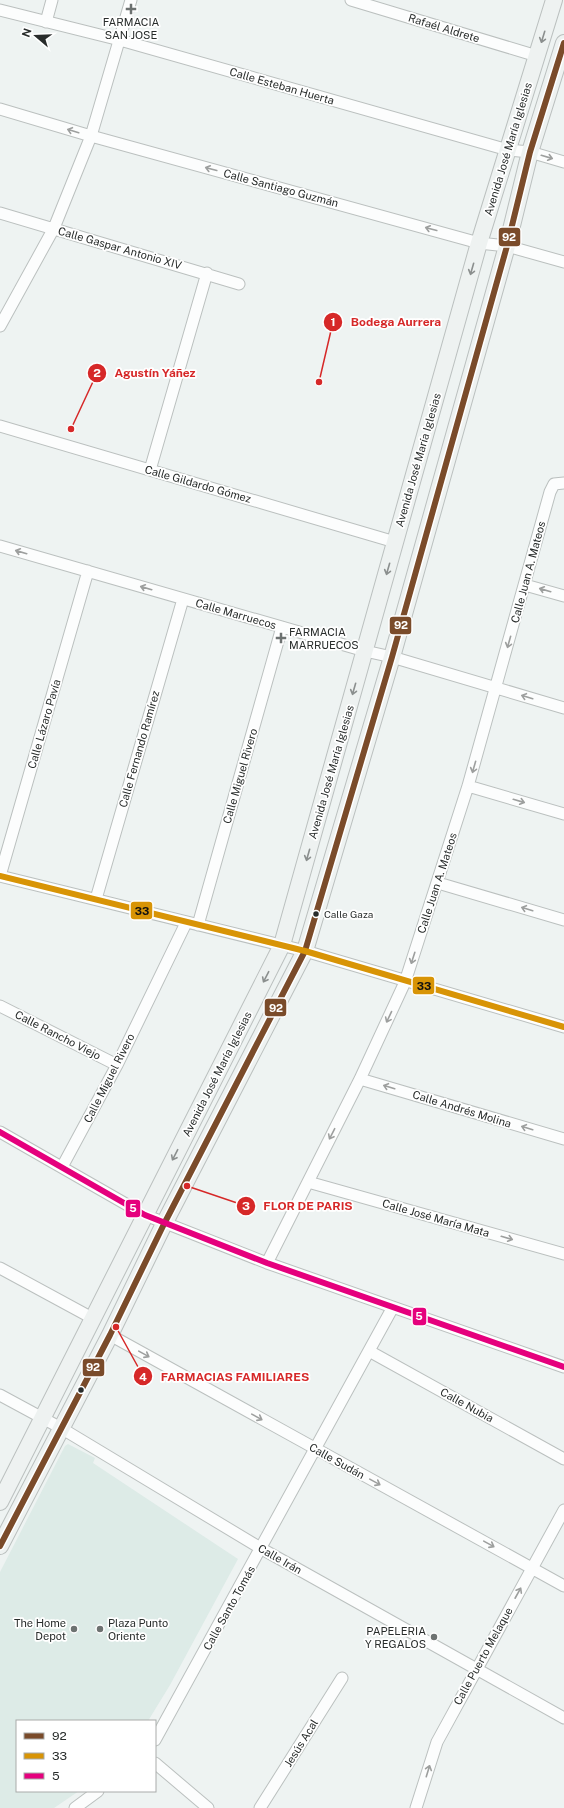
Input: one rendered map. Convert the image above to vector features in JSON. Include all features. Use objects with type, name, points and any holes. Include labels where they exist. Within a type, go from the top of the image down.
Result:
[{"type":"main road","name":"Avenida José María Iglesias","points":[[0,1502],[94,1319],[282,945],[479,243],[554,0]]},
{"type":"main road","name":"Avenida José María Iglesias","points":[[0,1546],[110,1335],[164,1224],[305,951],[392,657],[507,246],[530,152],[564,43]]},
{"type":"street","points":[[46,22],[52,0]]},
{"type":"street","points":[[0,326],[54,228],[91,136],[131,0]]},
{"type":"street","name":"Rafaél Aldrete","points":[[351,0],[537,56]]},
{"type":"street","name":"Calle Esteban Huerta","points":[[0,10],[120,40],[508,150],[530,152],[564,162]]},
{"type":"street","name":"Calle Santiago Guzmán","points":[[0,109],[91,136],[479,243],[507,246],[564,262]]},
{"type":"street","name":"Calle Gaspar Antonio XIV","points":[[0,212],[207,273],[239,284]]},
{"type":"street","points":[[150,470],[207,273]]},
{"type":"street","name":"Calle Gildardo Gómez","points":[[0,426],[395,542]]},
{"type":"street","name":"Calle Juan A. Mateos","points":[[267,1262],[360,1079],[405,982],[468,786],[550,492],[559,483]]},
{"type":"street","name":"Calle Marruecos","points":[[0,546],[365,651],[392,657],[564,708]]},
{"type":"street","name":"Calle Lázaro Pavía","points":[[0,876],[88,571]]},
{"type":"street","points":[[525,584],[564,596]]},
{"type":"street","name":"Calle Fernando Ramírez","points":[[96,899],[183,599]]},
{"type":"street","name":"Calle Miguel Rivero","points":[[198,925],[282,627]]},
{"type":"street","points":[[468,786],[564,814]]},
{"type":"street","points":[[0,876],[96,899],[186,923],[305,951],[405,982],[564,1027]]},
{"type":"street","points":[[438,883],[564,920]]},
{"type":"street","name":"Calle Miguel Rivero","points":[[62,1167],[117,1064],[186,923]]},
{"type":"street","name":"Calle Rancho Viejo","points":[[0,1006],[117,1064]]},
{"type":"street","name":"Calle Andrés Molina","points":[[360,1079],[564,1139]]},
{"type":"street","points":[[0,1132],[145,1215],[164,1224],[564,1367]]},
{"type":"street","name":"Calle José María Mata","points":[[308,1182],[564,1254]]},
{"type":"street","points":[[0,1268],[94,1319]]},
{"type":"street","name":"Calle Santo Tomás","points":[[156,1738],[262,1549],[393,1307]]},
{"type":"street","name":"Calle Sudán","points":[[110,1335],[564,1586]]},
{"type":"street","name":"Calle Nubia","points":[[369,1351],[564,1459]]},
{"type":"street","name":"Calle Irán","points":[[0,1395],[61,1428],[262,1549],[564,1718]]},
{"type":"street","name":"Calle Puerto Melaque","points":[[416,1808],[437,1742],[564,1510]]},
{"type":"street","name":"Jesús Acal","points":[[260,1808],[342,1678]]},
{"type":"street","points":[[156,1764],[208,1808]]},
{"type":"street","points":[[75,1808],[97,1792]]},
{"type":"shaded area","name":"Plaza Punto Oriente","points":[[68,1444],[95,1458],[93,1463],[238,1559],[170,1685],[149,1720],[16,1720],[16,1792],[78,1792],[54,1808],[0,1808],[0,1572],[65,1446]]},
{"type":"transit line","name":"92","points":[[0,1546],[110,1335],[164,1224],[305,951],[392,657],[507,246],[530,152],[564,43]]},
{"type":"transit line","name":"33","points":[[0,876],[305,951],[564,1027]]},
{"type":"transit line","name":"5","points":[[0,1132],[145,1215],[267,1263],[564,1367]]},
{"type":"place","name":"FARMACIA SAN JOSE","points":[[131,9]]},
{"type":"place","name":"Bodega Aurrera","points":[[319,382]]},
{"type":"place","name":"Agustín Yáñez","points":[[71,429]]},
{"type":"place","name":"FARMACIA MARRUECOS","points":[[281,638]]},
{"type":"place","name":"Calle Gaza","points":[[316,914]]},
{"type":"place","name":"FLOR DE PARIS","points":[[187,1186]]},
{"type":"place","name":"FARMACIAS FAMILIARES","points":[[116,1327]]},
{"type":"place","name":"The Home Depot","points":[[74,1629]]},
{"type":"place","name":"Plaza Punto Oriente","points":[[100,1629]]},
{"type":"place","name":"PAPELERIA Y REGALOS","points":[[434,1637]]}]
